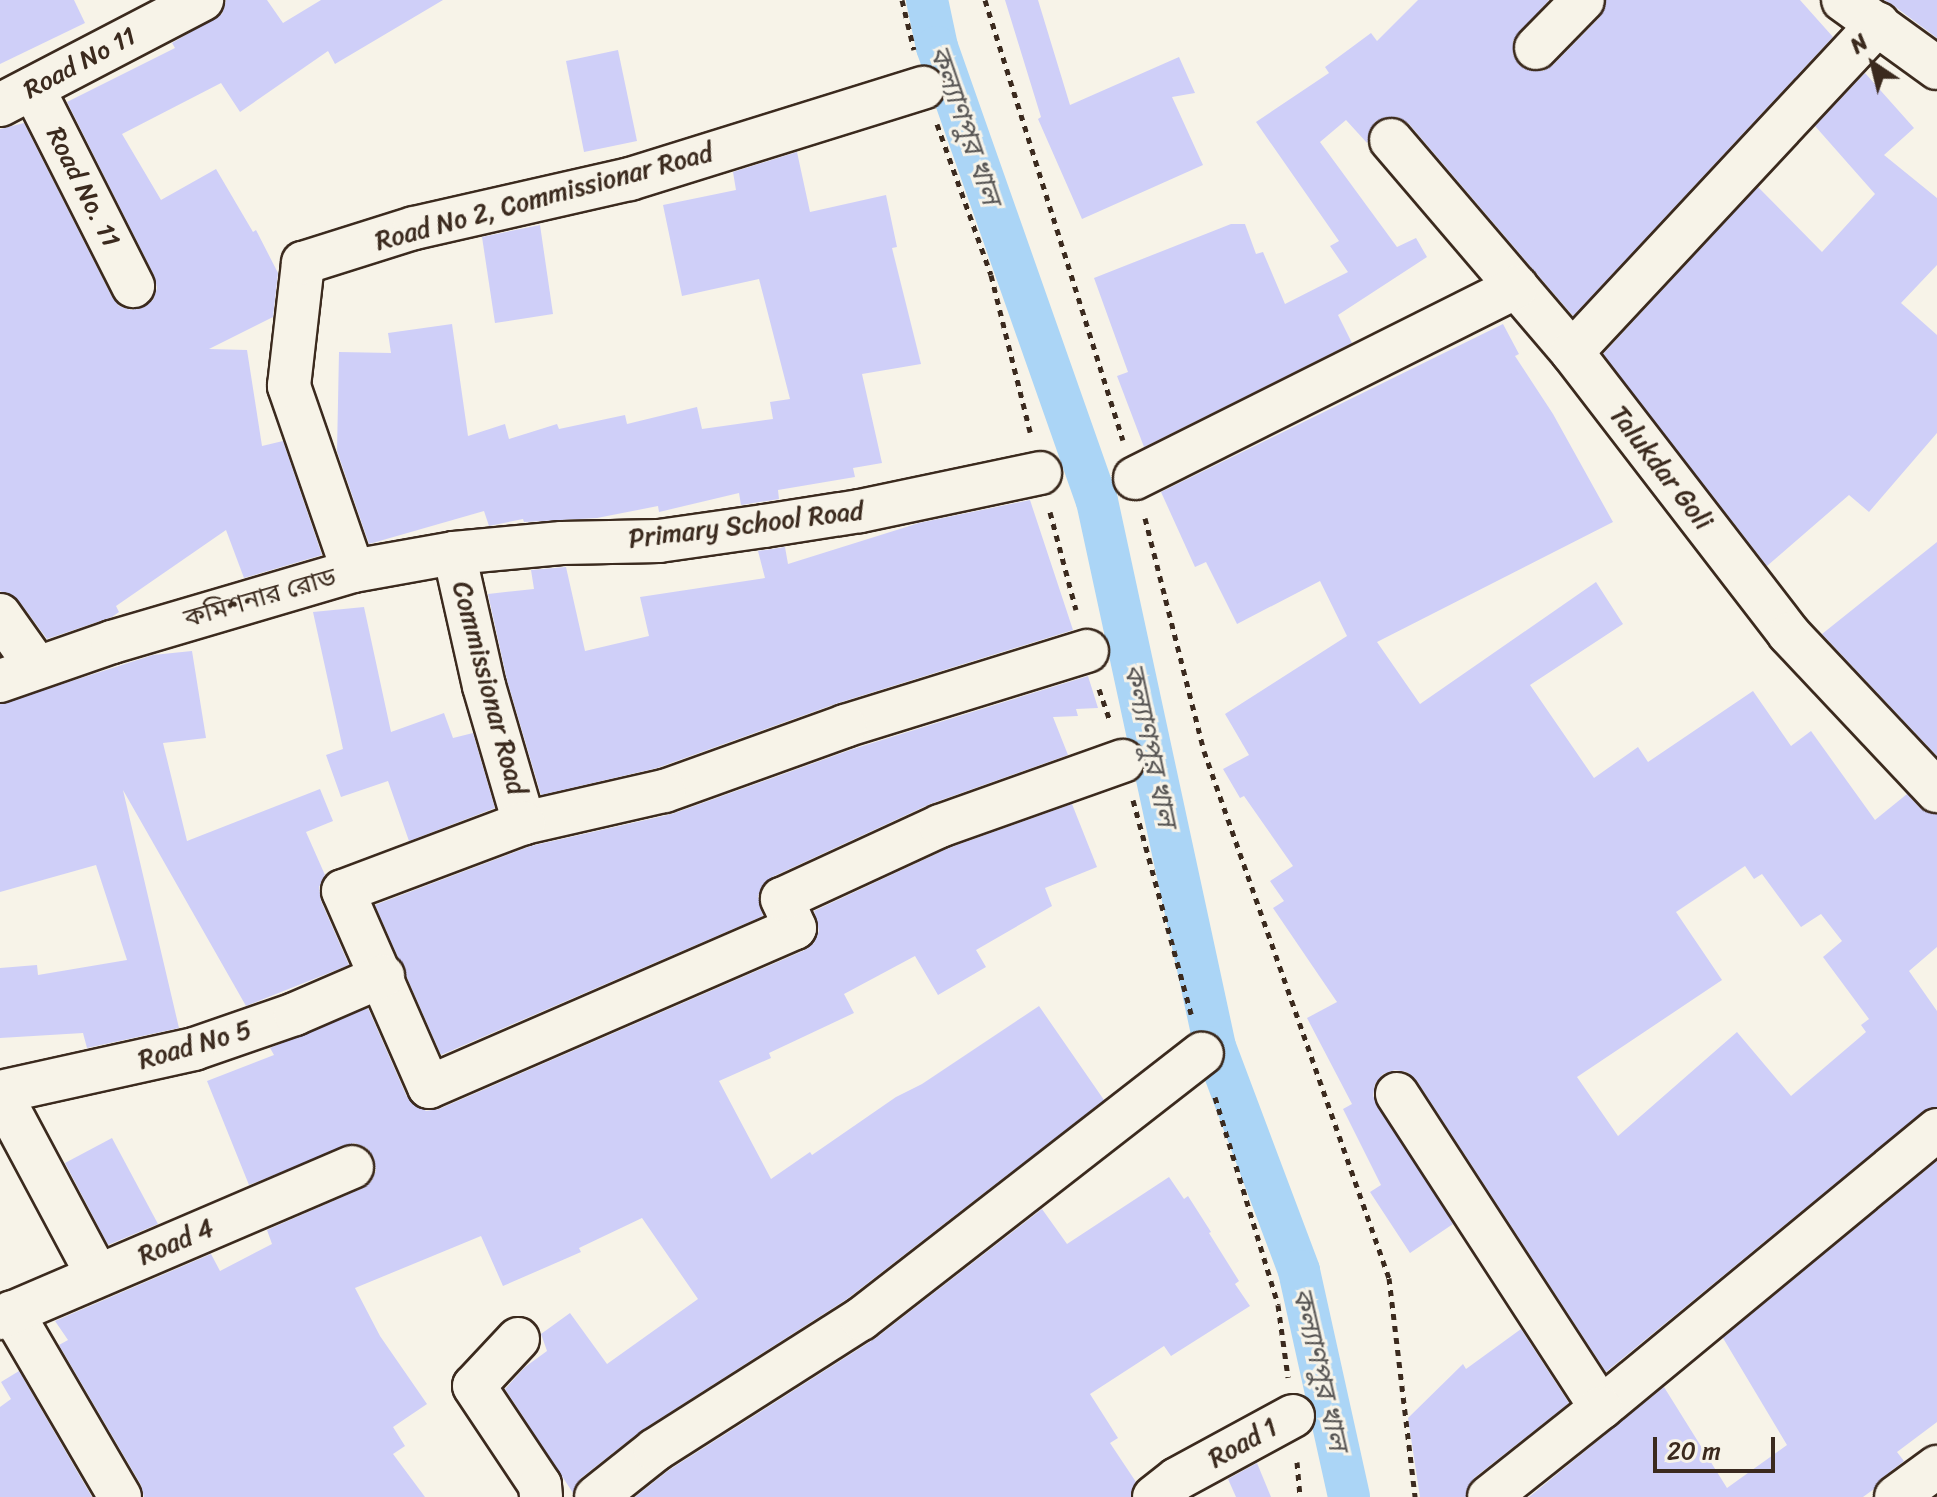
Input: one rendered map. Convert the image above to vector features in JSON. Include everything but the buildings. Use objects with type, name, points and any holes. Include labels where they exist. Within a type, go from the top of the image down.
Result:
[{"type":"street","name":"Road No 11","points":[[16,96],[202,0]]},
{"type":"street","points":[[1536,48],[1583,0]]},
{"type":"street","points":[[1843,0],[1937,68]]},
{"type":"street","points":[[1572,352],[1878,24]]},
{"type":"street","name":"Road No 2, Commissionar Road","points":[[303,263],[414,228],[630,179],[923,88]]},
{"type":"street","name":"Road No. 11","points":[[16,96],[133,286]]},
{"type":"street","name":"Talukdar Goli","points":[[1391,140],[1572,352],[1789,634],[1937,791]]},
{"type":"street","name":"কমিশনার রোড","points":[[18,673],[353,571],[289,386],[303,263]]},
{"type":"street","points":[[1135,478],[1517,287]]},
{"type":"street","name":"Primary School Road","points":[[353,571],[454,553],[562,543],[659,541],[860,511],[1040,473]]},
{"type":"street","name":"Commissionar Road","points":[[454,553],[484,686],[524,823]]},
{"type":"street","points":[[0,615],[18,673]]},
{"type":"street","points":[[1087,651],[845,726],[664,791],[524,823],[343,891],[383,976],[429,1087],[795,928],[782,899],[940,826],[1123,761]]},
{"type":"street","name":"Road No 5","points":[[97,1275],[0,1093],[194,1049],[295,1014],[383,976]]},
{"type":"street","points":[[596,1497],[655,1450],[861,1319],[1202,1054]]},
{"type":"street","points":[[1397,1094],[1601,1408]]},
{"type":"street","points":[[1489,1497],[1937,1130]]},
{"type":"street","name":"Road 4","points":[[6,1315],[352,1167]]},
{"type":"street","points":[[6,1315],[119,1496]]},
{"type":"street","points":[[518,1339],[474,1386],[540,1485],[541,1497]]},
{"type":"street","name":"Road 1","points":[[1154,1497],[1177,1479],[1293,1416]]},
{"type":"street","points":[[1896,1497],[1937,1467]]},
{"type":"path","points":[[985,0],[1135,478],[1204,751],[1389,1278],[1415,1497]]},
{"type":"waterway","name":"কল্যাণপুর খাল","points":[[927,0],[937,47],[1097,501],[1215,1047],[1299,1271],[1349,1497]]}]
